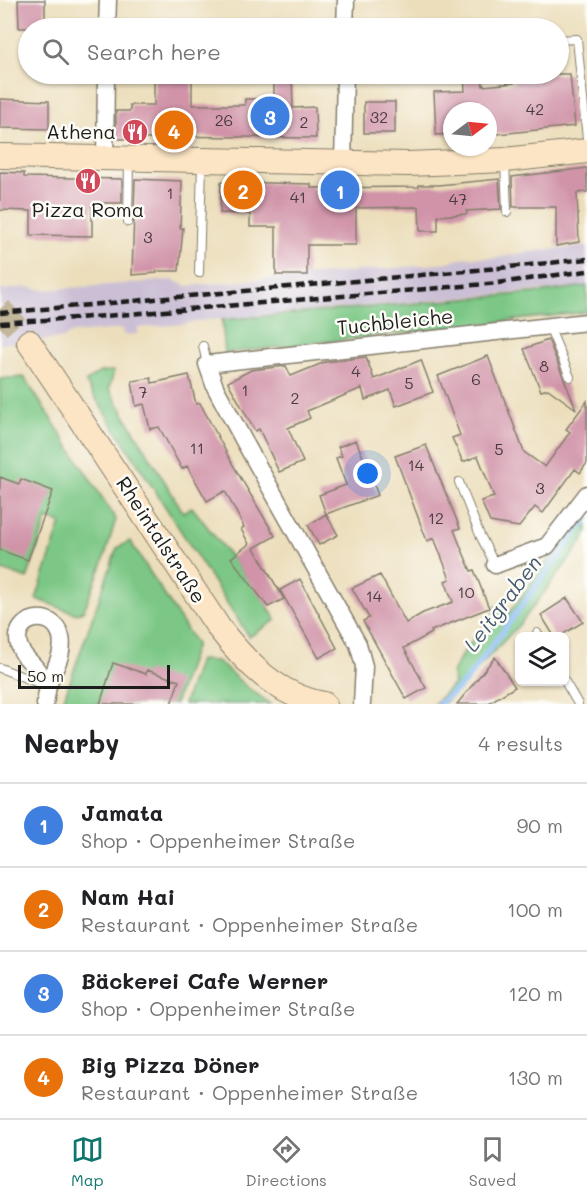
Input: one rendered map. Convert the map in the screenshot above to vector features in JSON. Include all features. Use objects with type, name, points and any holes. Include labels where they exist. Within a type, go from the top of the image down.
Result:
[{"type":"main road","points":[[0,156],[408,164],[505,160],[587,151]]},
{"type":"main road","name":"Rheintalstraße","points":[[29,342],[219,628],[241,657],[269,681],[304,698],[324,704]]},
{"type":"street","points":[[107,18],[108,0]]},
{"type":"street","points":[[345,18],[346,0]]},
{"type":"street","points":[[105,159],[106,84]]},
{"type":"street","points":[[343,164],[345,84]]},
{"type":"street","name":"Tuchbleiche","points":[[207,364],[587,322]]},
{"type":"street","points":[[207,364],[215,387],[244,441],[358,644],[364,666],[362,704]]},
{"type":"street","points":[[495,565],[547,546],[587,494]]},
{"type":"street","points":[[45,704],[48,687]]},
{"type":"lane","points":[[569,39],[577,39],[587,139]]},
{"type":"lane","points":[[128,222],[129,159]]},
{"type":"lane","points":[[199,273],[202,159]]},
{"type":"lane","points":[[505,160],[507,212]]},
{"type":"lane","points":[[549,326],[570,376]]},
{"type":"lane","points":[[203,346],[207,364]]},
{"type":"lane","points":[[459,482],[480,536],[495,565]]},
{"type":"lane","points":[[0,668],[48,687]]},
{"type":"lane","points":[[568,686],[578,704]]},
{"type":"shaded area","points":[[587,246],[587,286],[198,321],[138,328],[138,334],[123,335],[122,329],[71,333],[65,338],[0,344],[0,290],[28,287],[44,290],[172,280],[187,286],[439,264],[467,257],[497,258],[526,252]]},
{"type":"green space","points":[[587,286],[587,312],[225,353],[222,320],[543,292]]},
{"type":"green space","points":[[114,371],[109,389],[183,512],[192,507],[264,600],[276,620],[249,637],[85,382],[100,372]]},
{"type":"green space","points":[[24,377],[116,519],[103,562],[84,610],[77,614],[36,599],[61,523],[47,519],[27,579],[0,569],[0,379]]},
{"type":"green space","points":[[587,507],[587,534],[520,624],[444,704],[434,704],[454,684],[452,674],[454,668],[496,611],[495,607],[503,603],[509,613]]},
{"type":"green space","points":[[130,541],[196,644],[175,704],[62,704],[117,548]]},
{"type":"green space","points":[[199,660],[217,661],[248,688],[271,704],[184,704]]},
{"type":"building","points":[[18,0],[45,0],[45,18],[19,18]]},
{"type":"building","points":[[570,74],[575,126],[497,134],[497,102],[443,102],[443,135],[436,135],[434,92],[465,91],[465,84],[483,84],[483,86],[569,84]]},
{"type":"building","points":[[154,84],[192,84],[192,105],[245,105],[245,99],[274,99],[274,84],[292,84],[293,108],[315,107],[316,138],[154,136],[154,139],[116,139],[116,111],[130,111],[130,105],[154,105]]},
{"type":"building","points":[[0,99],[49,101],[49,129],[0,128]]},
{"type":"building","points":[[364,102],[395,102],[395,133],[364,133]]},
{"type":"building","points":[[587,168],[587,192],[577,193],[579,242],[556,246],[556,207],[513,207],[512,177]]},
{"type":"building","points":[[0,172],[24,173],[24,177],[122,179],[122,203],[99,203],[99,206],[92,206],[92,236],[31,235],[31,211],[0,210]]},
{"type":"building","points":[[135,179],[182,181],[180,228],[183,228],[179,271],[157,271],[157,273],[132,275]]},
{"type":"building","points":[[499,179],[501,209],[466,211],[467,214],[438,216],[438,231],[420,231],[419,207],[356,208],[356,245],[307,245],[307,275],[276,275],[276,227],[250,227],[250,214],[220,213],[221,182],[311,184],[311,188],[419,187],[419,185]]},
{"type":"building","points":[[548,340],[576,409],[548,389],[541,391],[524,349]]},
{"type":"building","points":[[488,356],[524,452],[545,467],[570,432],[566,429],[587,401],[587,463],[580,473],[575,469],[543,513],[535,507],[519,527],[490,522],[481,501],[494,497],[478,456],[463,462],[452,438],[460,435],[438,376]]},
{"type":"building","points":[[366,357],[374,379],[421,360],[433,392],[396,406],[390,390],[365,400],[362,388],[307,411],[310,418],[288,428],[303,462],[279,472],[259,429],[255,431],[228,382],[251,370],[286,366],[291,376],[325,362]]},
{"type":"building","points":[[189,375],[196,404],[200,403],[275,536],[254,548],[284,599],[268,607],[231,558],[249,544],[241,529],[244,527],[225,491],[207,501],[187,466],[182,469],[159,427],[150,429],[144,404],[136,406],[132,381],[151,378],[152,383]]},
{"type":"building","points":[[356,440],[378,495],[326,514],[319,495],[346,485],[336,458],[342,456],[338,447]]},
{"type":"building","points":[[426,445],[460,528],[454,530],[471,571],[474,570],[489,608],[431,631],[432,633],[404,648],[426,688],[406,699],[363,621],[369,618],[352,588],[380,575],[406,623],[423,613],[453,602],[445,581],[450,579],[440,553],[434,538],[427,541],[395,456]]},
{"type":"building","points":[[0,477],[19,484],[21,479],[53,491],[28,560],[0,550]]},
{"type":"building","points":[[326,514],[338,535],[319,545],[308,525]]},
{"type":"building","points":[[300,579],[337,648],[319,658],[280,590]]},
{"type":"building","points":[[567,598],[583,622],[567,632],[552,632],[541,615]]},
{"type":"building","points":[[495,657],[515,687],[487,704],[457,704]]},
{"type":"building","points":[[113,663],[146,674],[147,670],[179,681],[171,704],[100,704]]},
{"type":"waterway","name":"Leitgraben","points":[[439,704],[465,682],[587,518]]},
{"type":"tunnel","points":[[0,309],[29,342]]},
{"type":"railway","points":[[0,313],[587,259]]},
{"type":"railway","points":[[0,323],[498,283],[587,271]]},
{"type":"place","name":"Bäckerei Cafe Werner","points":[[270,116]]},
{"type":"place","name":"Big Pizza Döner","points":[[174,130]]},
{"type":"place","name":"Athena","points":[[135,132]]},
{"type":"place","name":"Pizza Roma","points":[[88,181]]},
{"type":"place","name":"Nam Hai","points":[[243,190]]},
{"type":"place","name":"Jamata","points":[[340,190]]}]
